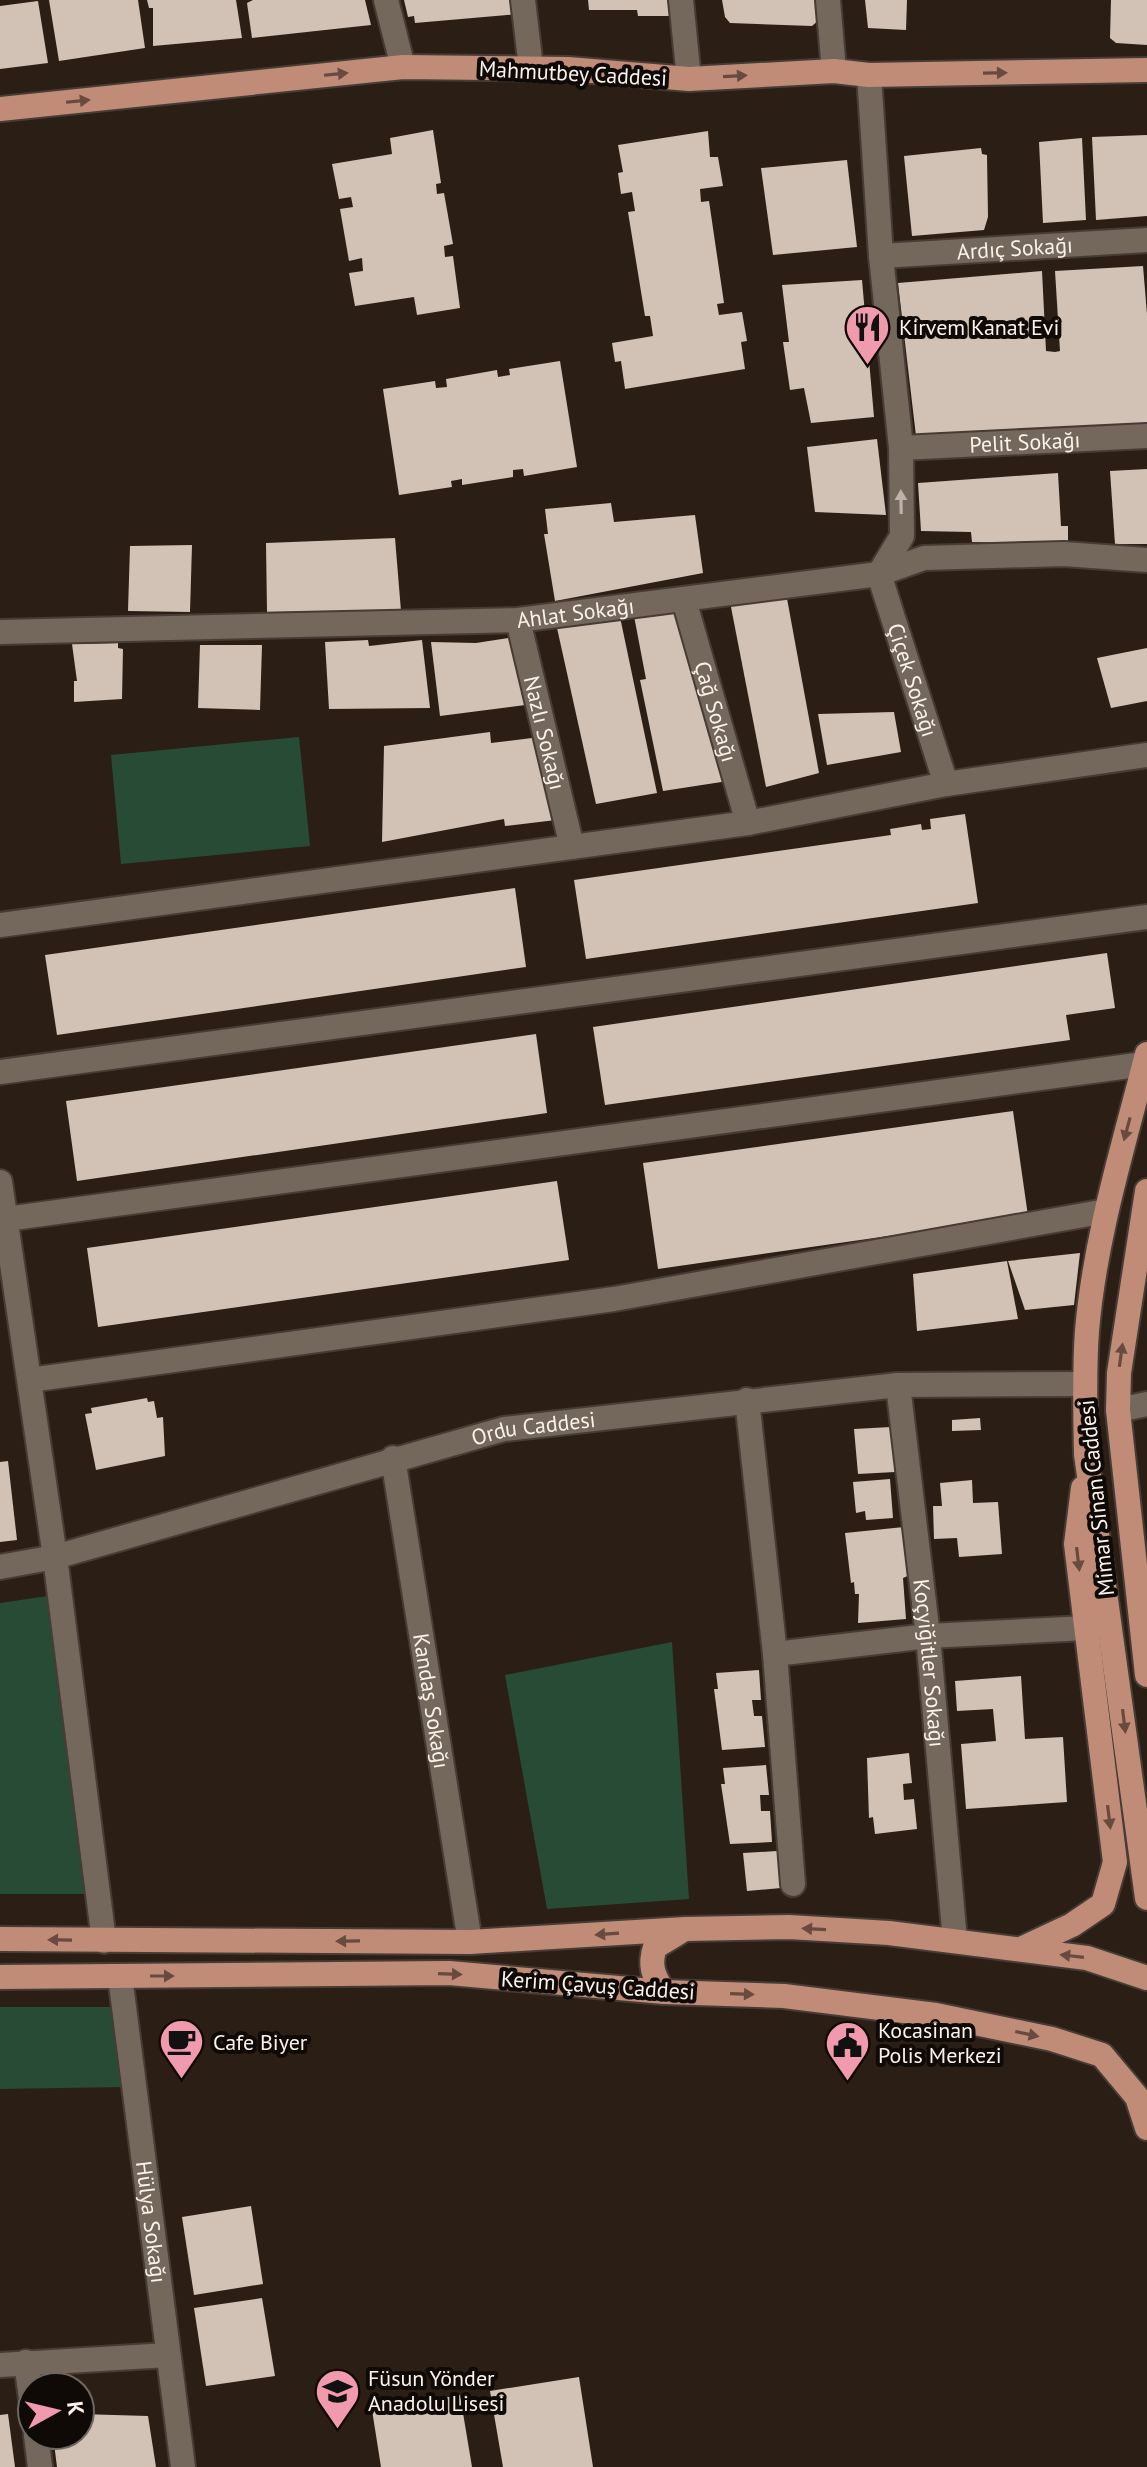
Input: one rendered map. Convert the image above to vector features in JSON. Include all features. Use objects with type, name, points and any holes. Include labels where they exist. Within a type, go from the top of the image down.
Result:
[{"type":"main road","name":"Mahmutbey Caddesi","points":[[0,109],[403,67],[531,68],[689,79],[834,71],[869,75],[1147,70]]},
{"type":"main road","name":"Mimar Sinan Caddesi","points":[[1146,1059],[1106,1211],[1087,1327],[1084,1384],[1086,1454],[1147,1898]]},
{"type":"main road","name":"Mimar Sinan Caddesi","points":[[1147,1191],[1121,1358],[1118,1410],[1147,1675]]},
{"type":"main road","points":[[1021,1949],[1072,1925],[1103,1904],[1115,1862],[1076,1544],[1086,1454]]},
{"type":"main road","points":[[1123,1461],[1147,1525]]},
{"type":"main road","name":"Kerim Çavuş Caddesi","points":[[0,1939],[470,1942],[685,1929],[789,1927],[955,1941],[1087,1958],[1147,1978]]},
{"type":"main road","points":[[664,1992],[653,1976],[655,1947],[685,1929]]},
{"type":"main road","name":"Kerim Çavuş Caddesi","points":[[0,1977],[449,1973],[664,1992],[784,1996],[936,2015],[1052,2039],[1102,2055],[1137,2097],[1147,2128]]},
{"type":"street","points":[[386,0],[403,67]]},
{"type":"street","points":[[523,0],[531,68]]},
{"type":"street","points":[[681,0],[689,79]]},
{"type":"street","points":[[828,0],[834,71]]},
{"type":"street","points":[[869,75],[881,256],[901,448],[902,536],[879,574]]},
{"type":"street","name":"Ardıç Sokağı","points":[[881,256],[1147,240]]},
{"type":"street","name":"Pelit Sokağı","points":[[901,448],[1147,436]]},
{"type":"street","name":"Ahlat Sokağı","points":[[0,632],[518,620],[879,574],[924,558],[1064,554],[1147,560]]},
{"type":"street","name":"Çiçek Sokağı","points":[[879,574],[946,784]]},
{"type":"street","name":"Çağ Sokağı","points":[[684,600],[748,823]]},
{"type":"street","name":"Nazlı Sokağı","points":[[518,620],[572,847]]},
{"type":"street","points":[[0,925],[748,823],[946,784],[1147,755]]},
{"type":"street","points":[[0,1072],[1147,917]]},
{"type":"street","points":[[6,1219],[1146,1059]]},
{"type":"street","points":[[0,1182],[6,1219],[10,1316],[30,1380],[104,1941]]},
{"type":"street","points":[[30,1380],[614,1299],[1106,1211]]},
{"type":"street","name":"Ordu Caddesi","points":[[0,1567],[55,1557],[393,1458],[504,1429],[898,1385],[1084,1384]]},
{"type":"street","name":"Koçyiğitler Sokağı","points":[[898,1385],[928,1636],[955,1941]]},
{"type":"street","points":[[747,1400],[775,1654],[793,1884]]},
{"type":"street","points":[[1118,1410],[1147,1404]]},
{"type":"street","name":"Kandaş Sokağı","points":[[393,1458],[470,1942]]},
{"type":"street","points":[[775,1654],[928,1636],[1086,1628]]},
{"type":"street","name":"Hülya Sokağı","points":[[120,1976],[183,2467]]},
{"type":"street","points":[[0,2365],[168,2355]]},
{"type":"street","points":[[26,2362],[27,2371]]},
{"type":"green space","points":[[299,737],[310,846],[121,864],[111,755]]},
{"type":"green space","points":[[48,1596],[88,1850],[85,1894],[0,1894],[0,1603]]},
{"type":"green space","points":[[672,1642],[689,1899],[547,1909],[505,1675]]},
{"type":"green space","points":[[0,2007],[114,2007],[122,2087],[0,2089]]},
{"type":"building","points":[[49,0],[138,0],[145,48],[59,61]]},
{"type":"building","points":[[147,0],[236,0],[242,38],[153,46],[153,8],[149,8]]},
{"type":"building","points":[[253,0],[365,0],[371,25],[252,38],[247,3]]},
{"type":"building","points":[[404,0],[524,0],[519,14],[415,23],[414,16],[408,17]]},
{"type":"building","points":[[588,0],[680,0],[682,16],[638,16],[637,10],[589,10]]},
{"type":"building","points":[[722,0],[817,0],[819,20],[812,26],[730,23],[725,17]]},
{"type":"building","points":[[865,0],[907,0],[906,30],[868,28]]},
{"type":"building","points":[[1111,0],[1147,0],[1147,45],[1116,43],[1110,38]]},
{"type":"building","points":[[38,1],[48,63],[0,69],[0,6]]},
{"type":"building","points":[[433,130],[441,183],[436,184],[437,194],[444,193],[453,244],[444,246],[445,257],[453,256],[460,308],[417,315],[414,297],[355,306],[349,273],[363,271],[362,258],[349,261],[340,209],[353,207],[351,197],[339,199],[332,164],[392,154],[390,138]]},
{"type":"building","points":[[708,131],[710,157],[718,157],[723,186],[700,189],[701,202],[709,201],[724,303],[717,304],[719,315],[742,312],[747,341],[741,342],[745,369],[625,389],[621,361],[615,362],[612,343],[653,336],[650,316],[645,316],[628,212],[635,211],[632,192],[621,194],[618,173],[623,172],[618,145]]},
{"type":"building","points":[[1147,135],[1147,216],[1096,220],[1092,137]]},
{"type":"building","points":[[1082,138],[1086,220],[1043,223],[1039,142]]},
{"type":"building","points":[[981,148],[982,154],[987,155],[988,217],[984,230],[912,236],[904,156]]},
{"type":"building","points":[[847,160],[857,247],[773,255],[761,168]]},
{"type":"building","points":[[1143,266],[1147,314],[1147,423],[916,436],[898,283],[1042,271],[1046,351],[1055,352],[1060,351],[1055,271]]},
{"type":"building","points":[[862,280],[874,417],[811,423],[804,388],[790,390],[783,342],[789,342],[782,285]]},
{"type":"building","points":[[560,361],[577,467],[524,476],[523,469],[513,470],[513,477],[462,485],[462,479],[451,481],[452,487],[399,495],[383,389],[435,381],[436,388],[447,387],[446,379],[497,370],[498,377],[510,375],[509,369]]},
{"type":"building","points":[[877,439],[886,515],[815,512],[807,447]]},
{"type":"building","points":[[1147,469],[1147,544],[1115,544],[1110,471]]},
{"type":"building","points":[[1058,473],[1061,526],[1068,526],[1068,544],[972,542],[971,532],[921,531],[918,483]]},
{"type":"building","points":[[611,503],[614,522],[695,515],[703,573],[555,601],[544,534],[548,534],[545,509]]},
{"type":"building","points":[[395,538],[401,611],[267,612],[266,543]]},
{"type":"building","points":[[192,545],[190,612],[128,611],[130,546]]},
{"type":"building","points":[[786,593],[819,773],[766,787],[730,602]]},
{"type":"building","points":[[691,607],[728,781],[663,791],[640,680],[646,679],[634,616]]},
{"type":"building","points":[[620,617],[657,793],[596,804],[557,628]]},
{"type":"building","points":[[521,636],[533,704],[440,716],[431,642],[476,643]]},
{"type":"building","points":[[368,640],[369,646],[422,640],[430,708],[329,709],[325,642]]},
{"type":"building","points":[[118,643],[118,648],[123,649],[122,699],[74,702],[74,681],[77,681],[72,644]]},
{"type":"building","points":[[200,645],[262,645],[260,710],[198,708]]},
{"type":"building","points":[[1147,648],[1147,701],[1111,708],[1097,658]]},
{"type":"building","points":[[894,712],[901,752],[827,765],[818,714]]},
{"type":"building","points":[[490,732],[491,743],[540,737],[556,820],[505,826],[504,819],[382,842],[384,746]]},
{"type":"building","points":[[965,814],[978,903],[586,959],[574,880],[891,835],[890,829],[921,824],[922,830],[931,829],[930,819]]},
{"type":"building","points":[[515,888],[526,967],[57,1035],[45,955]]},
{"type":"building","points":[[1107,953],[1115,1008],[1066,1015],[1070,1040],[605,1105],[593,1027]]},
{"type":"building","points":[[536,1034],[547,1113],[77,1181],[66,1101]]},
{"type":"building","points":[[1013,1111],[1028,1216],[658,1269],[643,1163]]},
{"type":"building","points":[[557,1181],[569,1260],[98,1327],[87,1248]]},
{"type":"building","points":[[1080,1253],[1074,1305],[1025,1310],[1008,1261]]},
{"type":"building","points":[[1007,1261],[1018,1319],[917,1331],[913,1274]]},
{"type":"building","points":[[147,1398],[148,1402],[154,1401],[157,1418],[163,1417],[165,1456],[96,1470],[85,1414],[92,1413],[91,1408]]},
{"type":"building","points":[[980,1418],[981,1430],[952,1431],[952,1420]]},
{"type":"building","points":[[891,1427],[895,1472],[858,1474],[854,1429]]},
{"type":"building","points":[[8,1461],[17,1540],[0,1542],[0,1462]]},
{"type":"building","points":[[890,1479],[893,1518],[866,1520],[865,1511],[856,1513],[853,1482]]},
{"type":"building","points":[[972,1480],[973,1503],[998,1502],[1002,1554],[959,1557],[957,1538],[934,1539],[933,1506],[942,1506],[940,1483]]},
{"type":"building","points":[[904,1527],[910,1575],[903,1578],[906,1619],[858,1623],[859,1594],[855,1594],[854,1582],[851,1583],[845,1533]]},
{"type":"building","points":[[759,1670],[761,1700],[752,1700],[754,1716],[762,1716],[765,1747],[722,1750],[714,1689],[718,1689],[716,1673]]},
{"type":"building","points":[[1021,1676],[1025,1739],[1063,1737],[1067,1802],[966,1809],[961,1744],[996,1741],[993,1709],[957,1711],[955,1681]]},
{"type":"building","points":[[909,1753],[912,1783],[903,1784],[904,1800],[914,1799],[917,1829],[875,1834],[873,1817],[869,1818],[867,1758]]},
{"type":"building","points":[[766,1765],[769,1795],[760,1795],[761,1811],[770,1811],[772,1842],[730,1844],[721,1784],[725,1784],[723,1768]]},
{"type":"building","points":[[777,1851],[781,1888],[747,1891],[743,1853]]},
{"type":"building","points":[[251,2206],[263,2284],[194,2295],[182,2217]]},
{"type":"building","points":[[262,2298],[275,2376],[206,2386],[194,2308]]},
{"type":"building","points":[[579,2377],[593,2467],[503,2467],[490,2391]]},
{"type":"building","points":[[460,2395],[472,2467],[381,2467],[372,2410]]},
{"type":"building","points":[[8,2414],[15,2467],[0,2467],[0,2415]]},
{"type":"building","points":[[96,2414],[148,2416],[156,2467],[57,2467],[55,2451],[96,2451]]},
{"type":"place","name":"Kirvem Kanat Evi","points":[[868,366]]},
{"type":"place","name":"Cafe Biyer","points":[[182,2081]]},
{"type":"place","name":"Kocasinan Polis Merkezi","points":[[847,2082]]},
{"type":"place","name":"Füsun Yönder Anadolu Lisesi","points":[[337,2430]]}]
